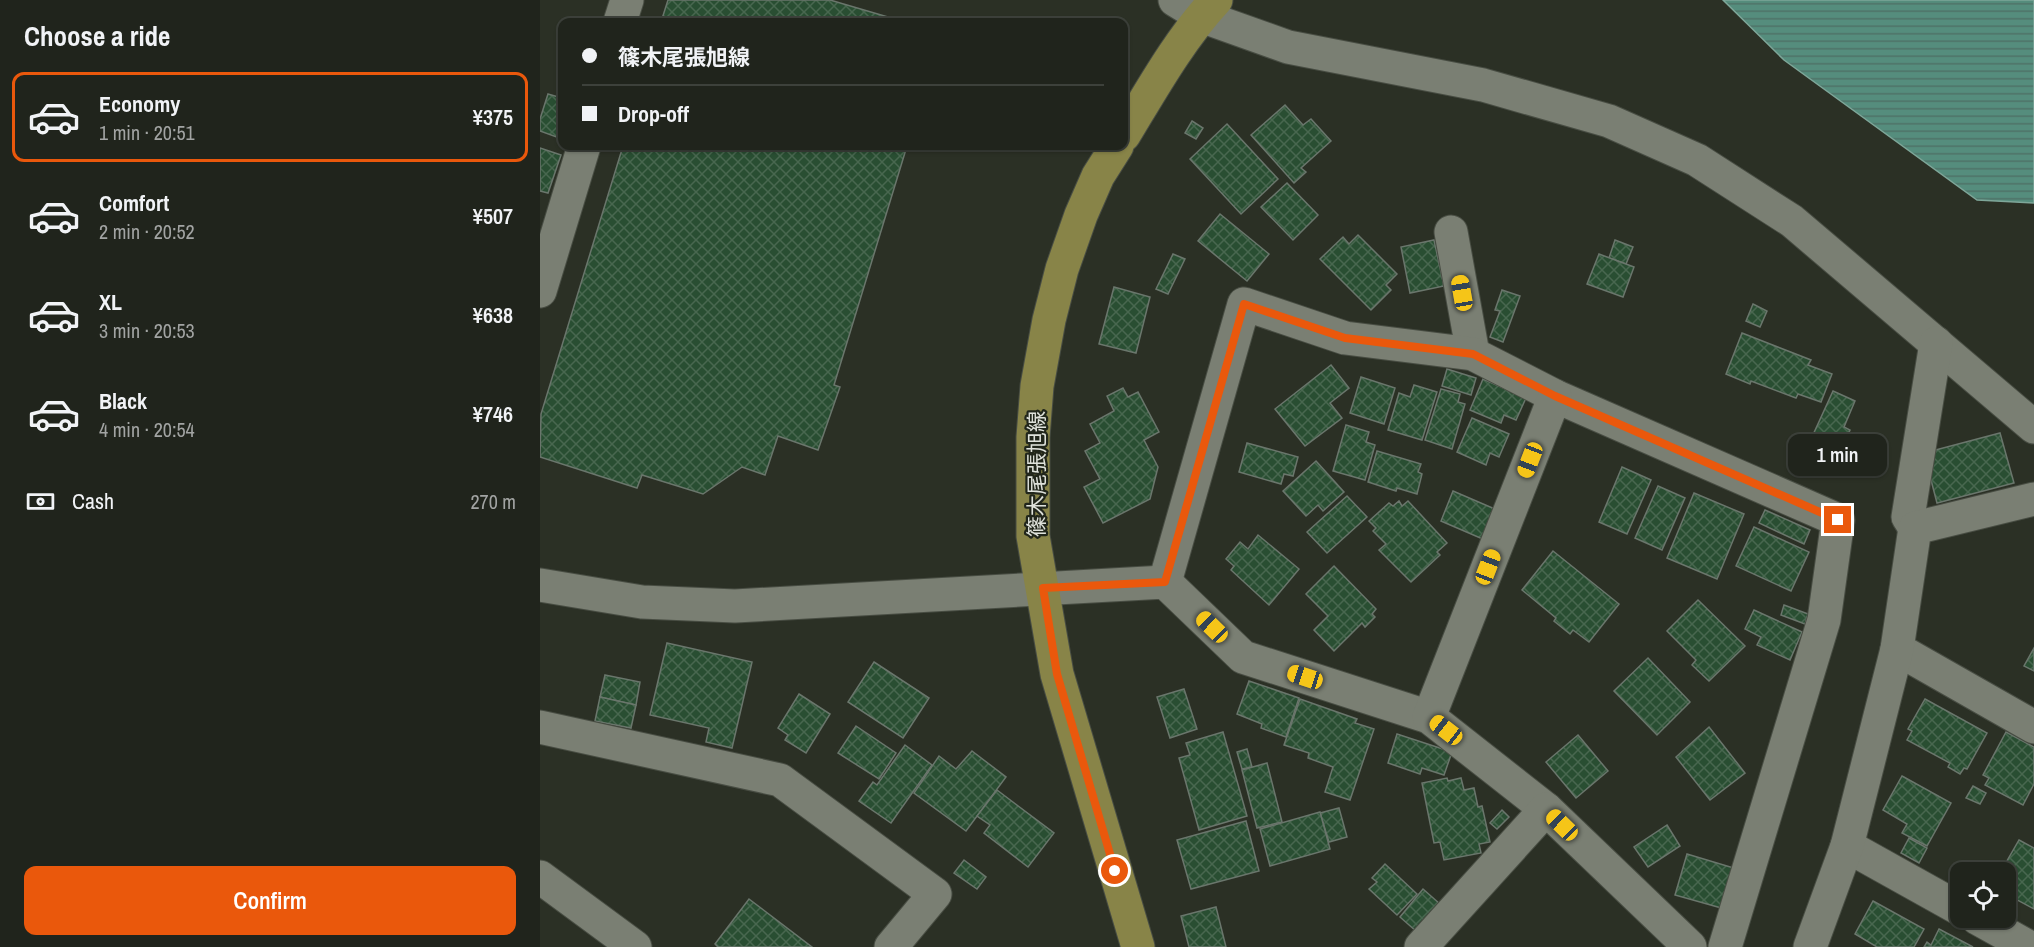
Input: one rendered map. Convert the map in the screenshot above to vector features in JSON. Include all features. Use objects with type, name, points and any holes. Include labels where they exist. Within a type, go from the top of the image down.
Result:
[{"type":"main road","points":[[1128,128],[1197,5]]},
{"type":"main road","name":"篠木尾張旭線","points":[[1114,150],[1098,176],[1062,269],[1049,320],[1037,386],[1033,437],[1033,536],[1057,674],[1138,947]]},
{"type":"street","points":[[621,18],[627,0]]},
{"type":"street","points":[[1197,5],[1288,47],[1483,85],[1609,121],[1697,160],[1792,221],[2034,427]]},
{"type":"street","points":[[540,291],[583,150]]},
{"type":"street","points":[[1452,232],[1473,354]]},
{"type":"street","points":[[1165,582],[1244,304],[1345,338],[1473,354],[1555,396],[1838,520],[1824,620],[1725,947]]},
{"type":"street","points":[[1810,947],[1847,846],[1898,649],[1915,528],[1908,517],[1936,343]]},
{"type":"street","points":[[1429,717],[1555,396]]},
{"type":"street","points":[[1915,528],[2034,499]]},
{"type":"street","points":[[540,585],[642,602],[735,606],[1165,582],[1243,657],[1429,717],[1546,809],[1690,947]]},
{"type":"street","points":[[1898,649],[2034,727]]},
{"type":"street","points":[[540,727],[780,780],[935,894],[891,947]]},
{"type":"street","points":[[1421,947],[1546,809]]},
{"type":"street","points":[[1847,846],[1950,903]]},
{"type":"street","points":[[540,877],[635,947]]},
{"type":"street","points":[[1995,928],[2029,947]]},
{"type":"water","points":[[1723,0],[2034,0],[2034,203],[1977,200],[1784,60]]},
{"type":"building","points":[[668,0],[830,0],[891,18],[662,18]]},
{"type":"building","points":[[548,94],[558,97],[558,138],[540,131],[540,119]]},
{"type":"building","points":[[1285,105],[1303,125],[1311,119],[1331,141],[1301,168],[1306,172],[1294,183],[1251,135]]},
{"type":"building","points":[[1192,121],[1203,128],[1196,139],[1185,133]]},
{"type":"building","points":[[1227,124],[1278,179],[1241,214],[1190,159]]},
{"type":"building","points":[[540,148],[561,155],[548,193],[540,191]]},
{"type":"building","points":[[622,150],[906,150],[834,385],[840,387],[818,450],[778,436],[765,475],[742,467],[703,494],[642,475],[637,488],[540,457],[541,414]]},
{"type":"building","points":[[1287,183],[1318,215],[1293,240],[1261,207]]},
{"type":"building","points":[[1220,214],[1269,254],[1247,281],[1198,241]]},
{"type":"building","points":[[1358,235],[1397,274],[1386,285],[1391,290],[1371,310],[1320,259],[1343,237],[1349,244]]},
{"type":"building","points":[[1434,240],[1444,286],[1410,293],[1401,247]]},
{"type":"building","points":[[1615,240],[1633,247],[1626,264],[1609,258]]},
{"type":"building","points":[[1173,254],[1185,259],[1168,294],[1156,289]]},
{"type":"building","points":[[1599,254],[1634,267],[1623,297],[1587,284]]},
{"type":"building","points":[[1114,287],[1150,297],[1136,353],[1099,344]]},
{"type":"building","points":[[1502,290],[1520,296],[1503,342],[1490,337],[1500,311],[1495,310]]},
{"type":"building","points":[[1753,304],[1767,311],[1760,327],[1746,321]]},
{"type":"building","points":[[1742,333],[1811,360],[1808,365],[1832,374],[1821,402],[1798,394],[1796,398],[1726,374]]},
{"type":"building","points":[[1331,365],[1349,388],[1330,403],[1342,418],[1305,446],[1275,409]]},
{"type":"building","points":[[1447,369],[1476,378],[1471,395],[1442,386]]},
{"type":"building","points":[[1361,377],[1395,388],[1384,424],[1350,413]]},
{"type":"building","points":[[1483,379],[1526,398],[1516,420],[1504,415],[1501,423],[1470,410]]},
{"type":"building","points":[[1414,385],[1437,392],[1422,440],[1388,430],[1399,393],[1410,397]]},
{"type":"building","points":[[1123,388],[1128,397],[1138,392],[1159,432],[1144,440],[1158,467],[1150,499],[1103,523],[1084,487],[1100,479],[1085,451],[1100,443],[1090,424],[1114,411],[1107,396]]},
{"type":"building","points":[[1441,389],[1460,394],[1458,402],[1465,404],[1452,449],[1425,440]]},
{"type":"building","points":[[1833,391],[1855,401],[1844,427],[1850,430],[1841,450],[1846,452],[1835,474],[1802,459]]},
{"type":"building","points":[[1472,418],[1509,434],[1499,457],[1490,453],[1486,465],[1457,452]]},
{"type":"building","points":[[1346,425],[1369,432],[1366,442],[1375,445],[1365,480],[1333,471]]},
{"type":"building","points":[[2000,433],[2014,483],[1937,503],[1924,453]]},
{"type":"building","points":[[1247,443],[1298,457],[1293,476],[1284,474],[1281,484],[1239,472]]},
{"type":"building","points":[[1377,451],[1421,464],[1418,472],[1422,474],[1417,494],[1397,488],[1396,491],[1368,482]]},
{"type":"building","points":[[1316,461],[1344,492],[1323,511],[1318,505],[1306,516],[1283,491]]},
{"type":"building","points":[[1622,467],[1651,480],[1627,534],[1599,522]]},
{"type":"building","points":[[1658,486],[1685,498],[1662,550],[1635,538]]},
{"type":"building","points":[[1453,491],[1497,510],[1485,540],[1441,521]]},
{"type":"building","points":[[1694,493],[1744,514],[1717,579],[1667,558]]},
{"type":"building","points":[[1347,496],[1367,517],[1327,553],[1307,532]]},
{"type":"building","points":[[1399,501],[1402,506],[1408,501],[1447,543],[1437,552],[1440,555],[1411,582],[1379,550],[1386,544],[1373,531],[1376,528],[1369,521],[1389,503],[1393,506]]},
{"type":"building","points":[[1765,510],[1810,530],[1804,544],[1759,523]]},
{"type":"building","points":[[1754,527],[1809,552],[1791,591],[1736,566]]},
{"type":"building","points":[[1258,535],[1299,569],[1269,605],[1231,570],[1234,566],[1226,559],[1240,542],[1248,549]]},
{"type":"building","points":[[1553,551],[1619,604],[1589,642],[1573,630],[1570,634],[1554,621],[1556,618],[1522,590]]},
{"type":"building","points":[[1334,566],[1376,609],[1372,614],[1375,617],[1365,627],[1362,623],[1334,651],[1314,630],[1328,616],[1306,594]]},
{"type":"building","points":[[1698,600],[1745,646],[1709,681],[1692,665],[1696,660],[1667,631]]},
{"type":"building","points":[[1784,605],[1808,614],[1805,624],[1781,615]]},
{"type":"building","points":[[1754,610],[1802,632],[1790,660],[1757,645],[1761,637],[1745,629]]},
{"type":"building","points":[[667,643],[752,662],[732,748],[706,742],[709,728],[650,715]]},
{"type":"building","points":[[2034,648],[2034,671],[2024,666]]},
{"type":"building","points":[[1648,658],[1690,702],[1657,735],[1614,691]]},
{"type":"building","points":[[874,662],[929,698],[903,738],[848,702]]},
{"type":"building","points":[[605,675],[640,682],[636,705],[600,697]]},
{"type":"building","points":[[1249,681],[1299,698],[1286,737],[1261,728],[1262,724],[1237,714]]},
{"type":"building","points":[[1184,689],[1197,729],[1170,738],[1157,697]]},
{"type":"building","points":[[799,694],[830,714],[806,753],[785,740],[788,735],[778,728]]},
{"type":"building","points":[[600,697],[636,705],[631,728],[595,721]]},
{"type":"building","points":[[1300,699],[1357,719],[1355,723],[1374,729],[1350,800],[1325,792],[1333,767],[1308,758],[1309,753],[1284,745]]},
{"type":"building","points":[[1925,699],[1987,733],[1967,769],[1964,768],[1960,774],[1948,767],[1950,763],[1907,740],[1912,731],[1908,729]]},
{"type":"building","points":[[856,726],[896,753],[879,779],[838,753]]},
{"type":"building","points":[[1709,727],[1745,773],[1710,800],[1676,757]]},
{"type":"building","points":[[1223,732],[1247,816],[1199,830],[1179,758],[1190,755],[1186,743]]},
{"type":"building","points":[[2006,732],[2034,747],[2034,784],[2023,805],[1985,785],[1989,778],[1983,775]]},
{"type":"building","points":[[1397,734],[1452,752],[1444,775],[1422,768],[1420,774],[1388,763]]},
{"type":"building","points":[[1578,735],[1608,771],[1576,798],[1546,762]]},
{"type":"building","points":[[905,745],[932,765],[891,823],[859,801],[873,782],[877,785]]},
{"type":"building","points":[[1247,749],[1252,767],[1242,769],[1237,752]]},
{"type":"building","points":[[972,751],[1006,777],[966,831],[914,793],[939,756],[956,769]]},
{"type":"building","points":[[1267,763],[1282,822],[1257,828],[1242,770]]},
{"type":"building","points":[[1902,776],[1951,803],[1927,846],[1902,833],[1907,824],[1883,810]]},
{"type":"building","points":[[1447,778],[1448,781],[1461,778],[1464,790],[1474,788],[1478,807],[1482,806],[1490,842],[1479,844],[1481,853],[1444,860],[1440,842],[1434,843],[1422,783]]},
{"type":"building","points":[[1973,786],[1986,793],[1980,804],[1966,798]]},
{"type":"building","points":[[997,790],[1054,833],[1028,867],[984,833],[990,825],[977,816]]},
{"type":"building","points":[[1339,808],[1347,837],[1329,842],[1320,813]]},
{"type":"building","points":[[1502,810],[1509,817],[1497,829],[1490,823]]},
{"type":"building","points":[[1320,812],[1330,849],[1270,866],[1260,829]]},
{"type":"building","points":[[1246,821],[1259,871],[1191,889],[1177,840]]},
{"type":"building","points":[[1667,825],[1680,846],[1648,867],[1634,847]]},
{"type":"building","points":[[1909,838],[1927,848],[1919,863],[1901,853]]},
{"type":"building","points":[[2019,840],[2034,848],[2034,909],[2016,899],[2016,862],[2006,862]]},
{"type":"building","points":[[1687,854],[1737,869],[1725,909],[1675,895]]},
{"type":"building","points":[[964,860],[986,877],[977,889],[954,873]]},
{"type":"building","points":[[1385,864],[1417,894],[1397,915],[1369,889],[1377,882],[1372,878]]},
{"type":"building","points":[[1423,889],[1440,904],[1417,932],[1400,917]]},
{"type":"building","points":[[749,899],[812,947],[718,947],[715,944]]},
{"type":"building","points":[[1873,901],[1924,929],[1914,947],[1877,947],[1855,934]]},
{"type":"building","points":[[1216,907],[1226,947],[1189,947],[1181,916]]},
{"type":"building","points":[[1939,929],[1973,947],[1924,947],[1927,942],[1931,945]]},
{"type":"route","points":[[1115,871],[1057,674],[1043,588],[1165,582],[1244,304],[1345,338],[1473,354],[1555,396],[1838,520]]}]
